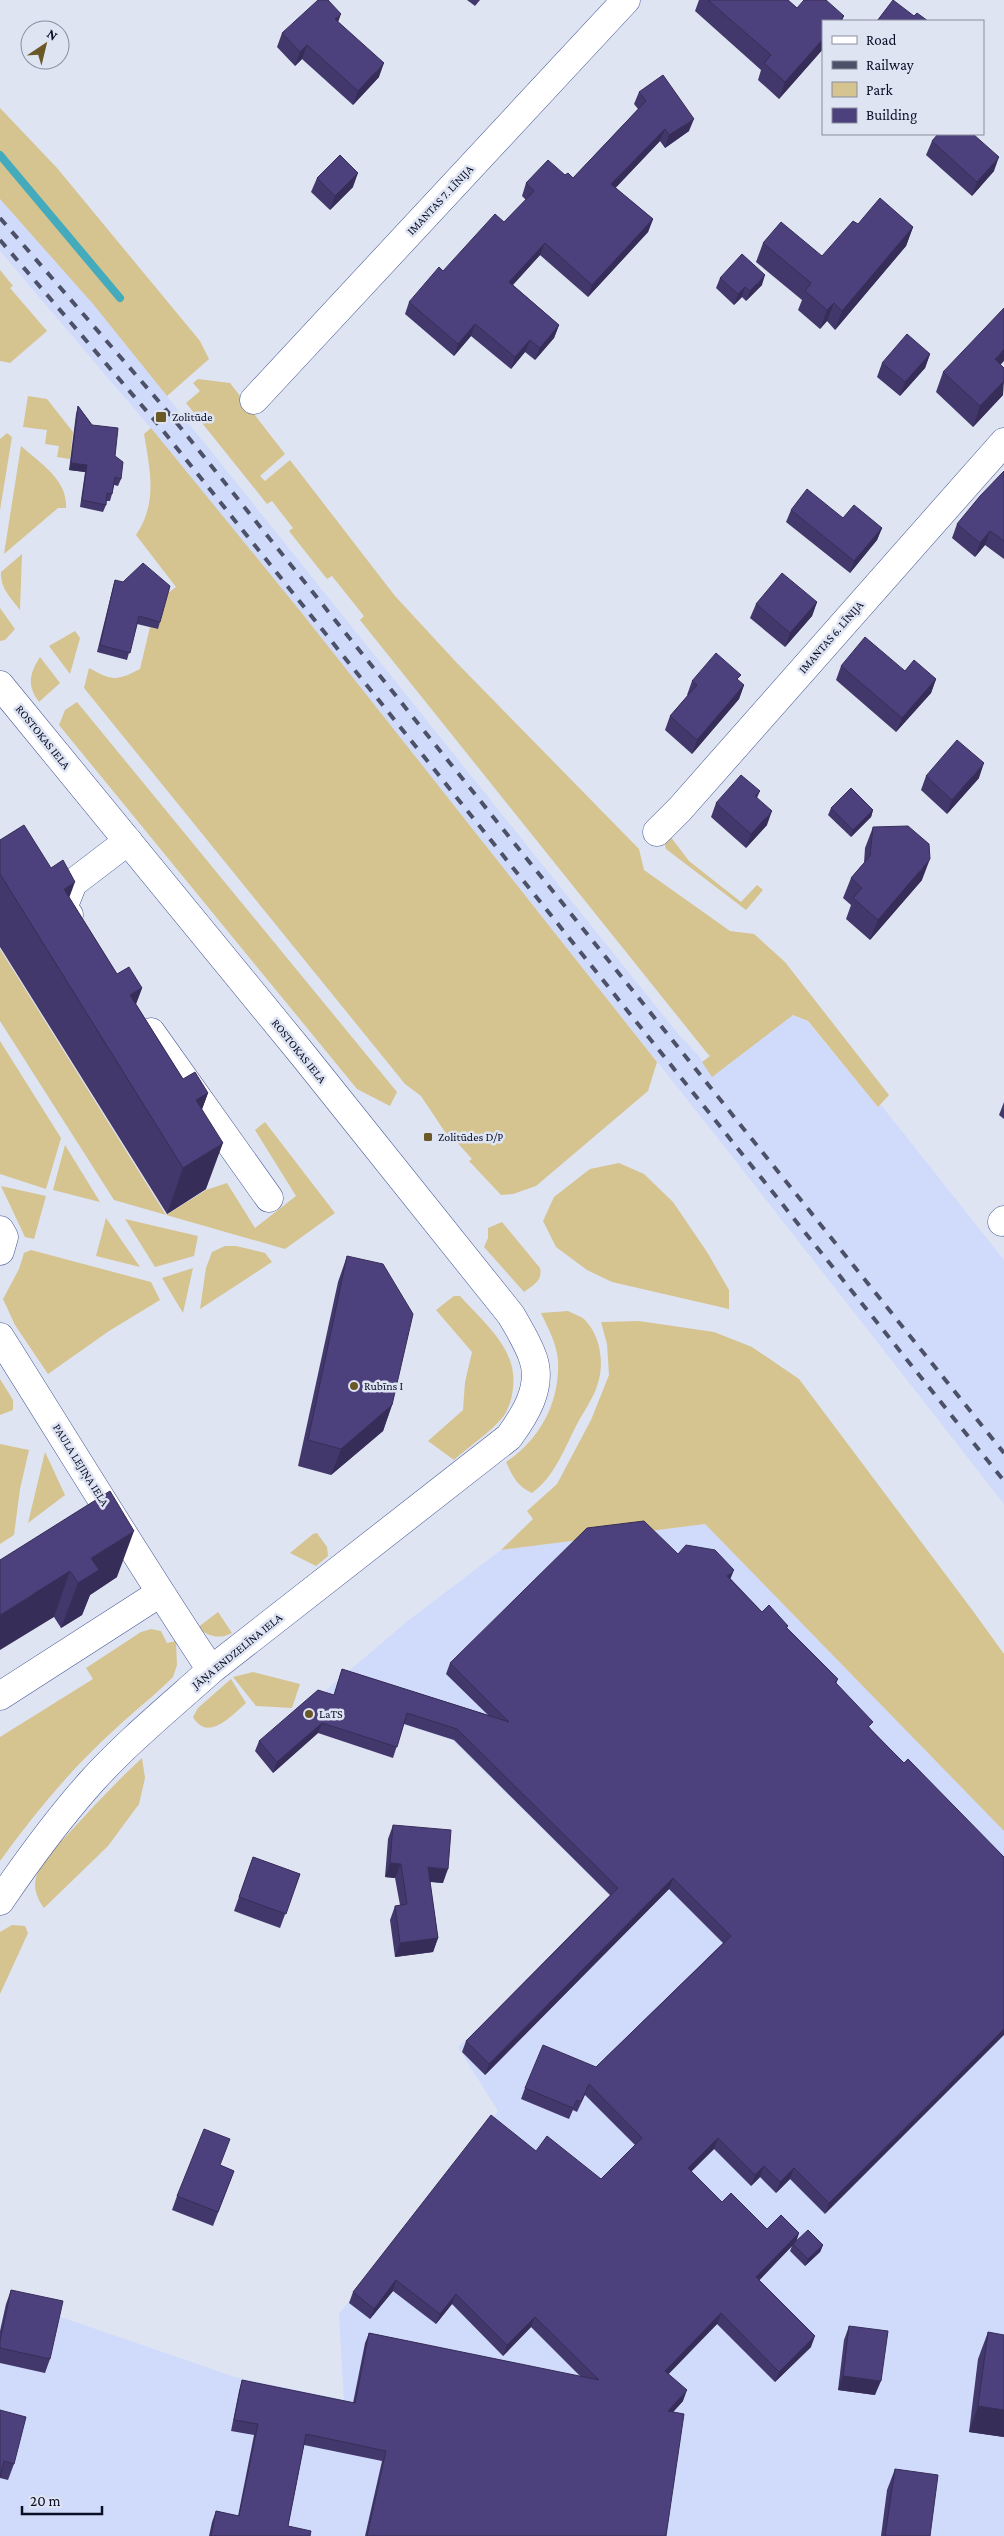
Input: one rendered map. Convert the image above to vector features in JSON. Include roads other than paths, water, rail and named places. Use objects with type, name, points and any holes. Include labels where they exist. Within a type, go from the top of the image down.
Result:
[{"type":"street","name":"IMANTAS 7. LĪNIJA","points":[[254,400],[626,0]]},
{"type":"street","name":"IMANTAS 6. LĪNIJA","points":[[657,832],[1004,442]]},
{"type":"street","name":"ROSTOKAS IELA","points":[[0,684],[512,1315],[534,1359],[535,1380],[532,1400],[509,1437]]},
{"type":"street","points":[[83,936],[63,908],[73,883],[128,841]]},
{"type":"street","points":[[139,1015],[268,1198]]},
{"type":"street","points":[[0,1230],[4,1237],[0,1251]]},
{"type":"street","name":"PAULA LEJIŅA IELA","points":[[0,1337],[96,1487],[160,1593],[211,1670]]},
{"type":"street","name":"JĀŅA ENDZELĪNA IELA","points":[[0,1900],[47,1835],[92,1781],[211,1670],[509,1437]]},
{"type":"street","points":[[0,1696],[160,1593]]},
{"type":"waterway","points":[[0,155],[120,298]]},
{"type":"railway","points":[[0,218],[168,412],[1004,1453]]},
{"type":"railway","points":[[0,240],[156,422],[1004,1481]]},
{"type":"place","name":"Zolitūde","points":[[161,417]]},
{"type":"place","name":"Zolitūdes D/P","points":[[428,1137]]},
{"type":"place","name":"Rubīns I","points":[[354,1386]]},
{"type":"place","name":"LaTS","points":[[309,1714]]}]
